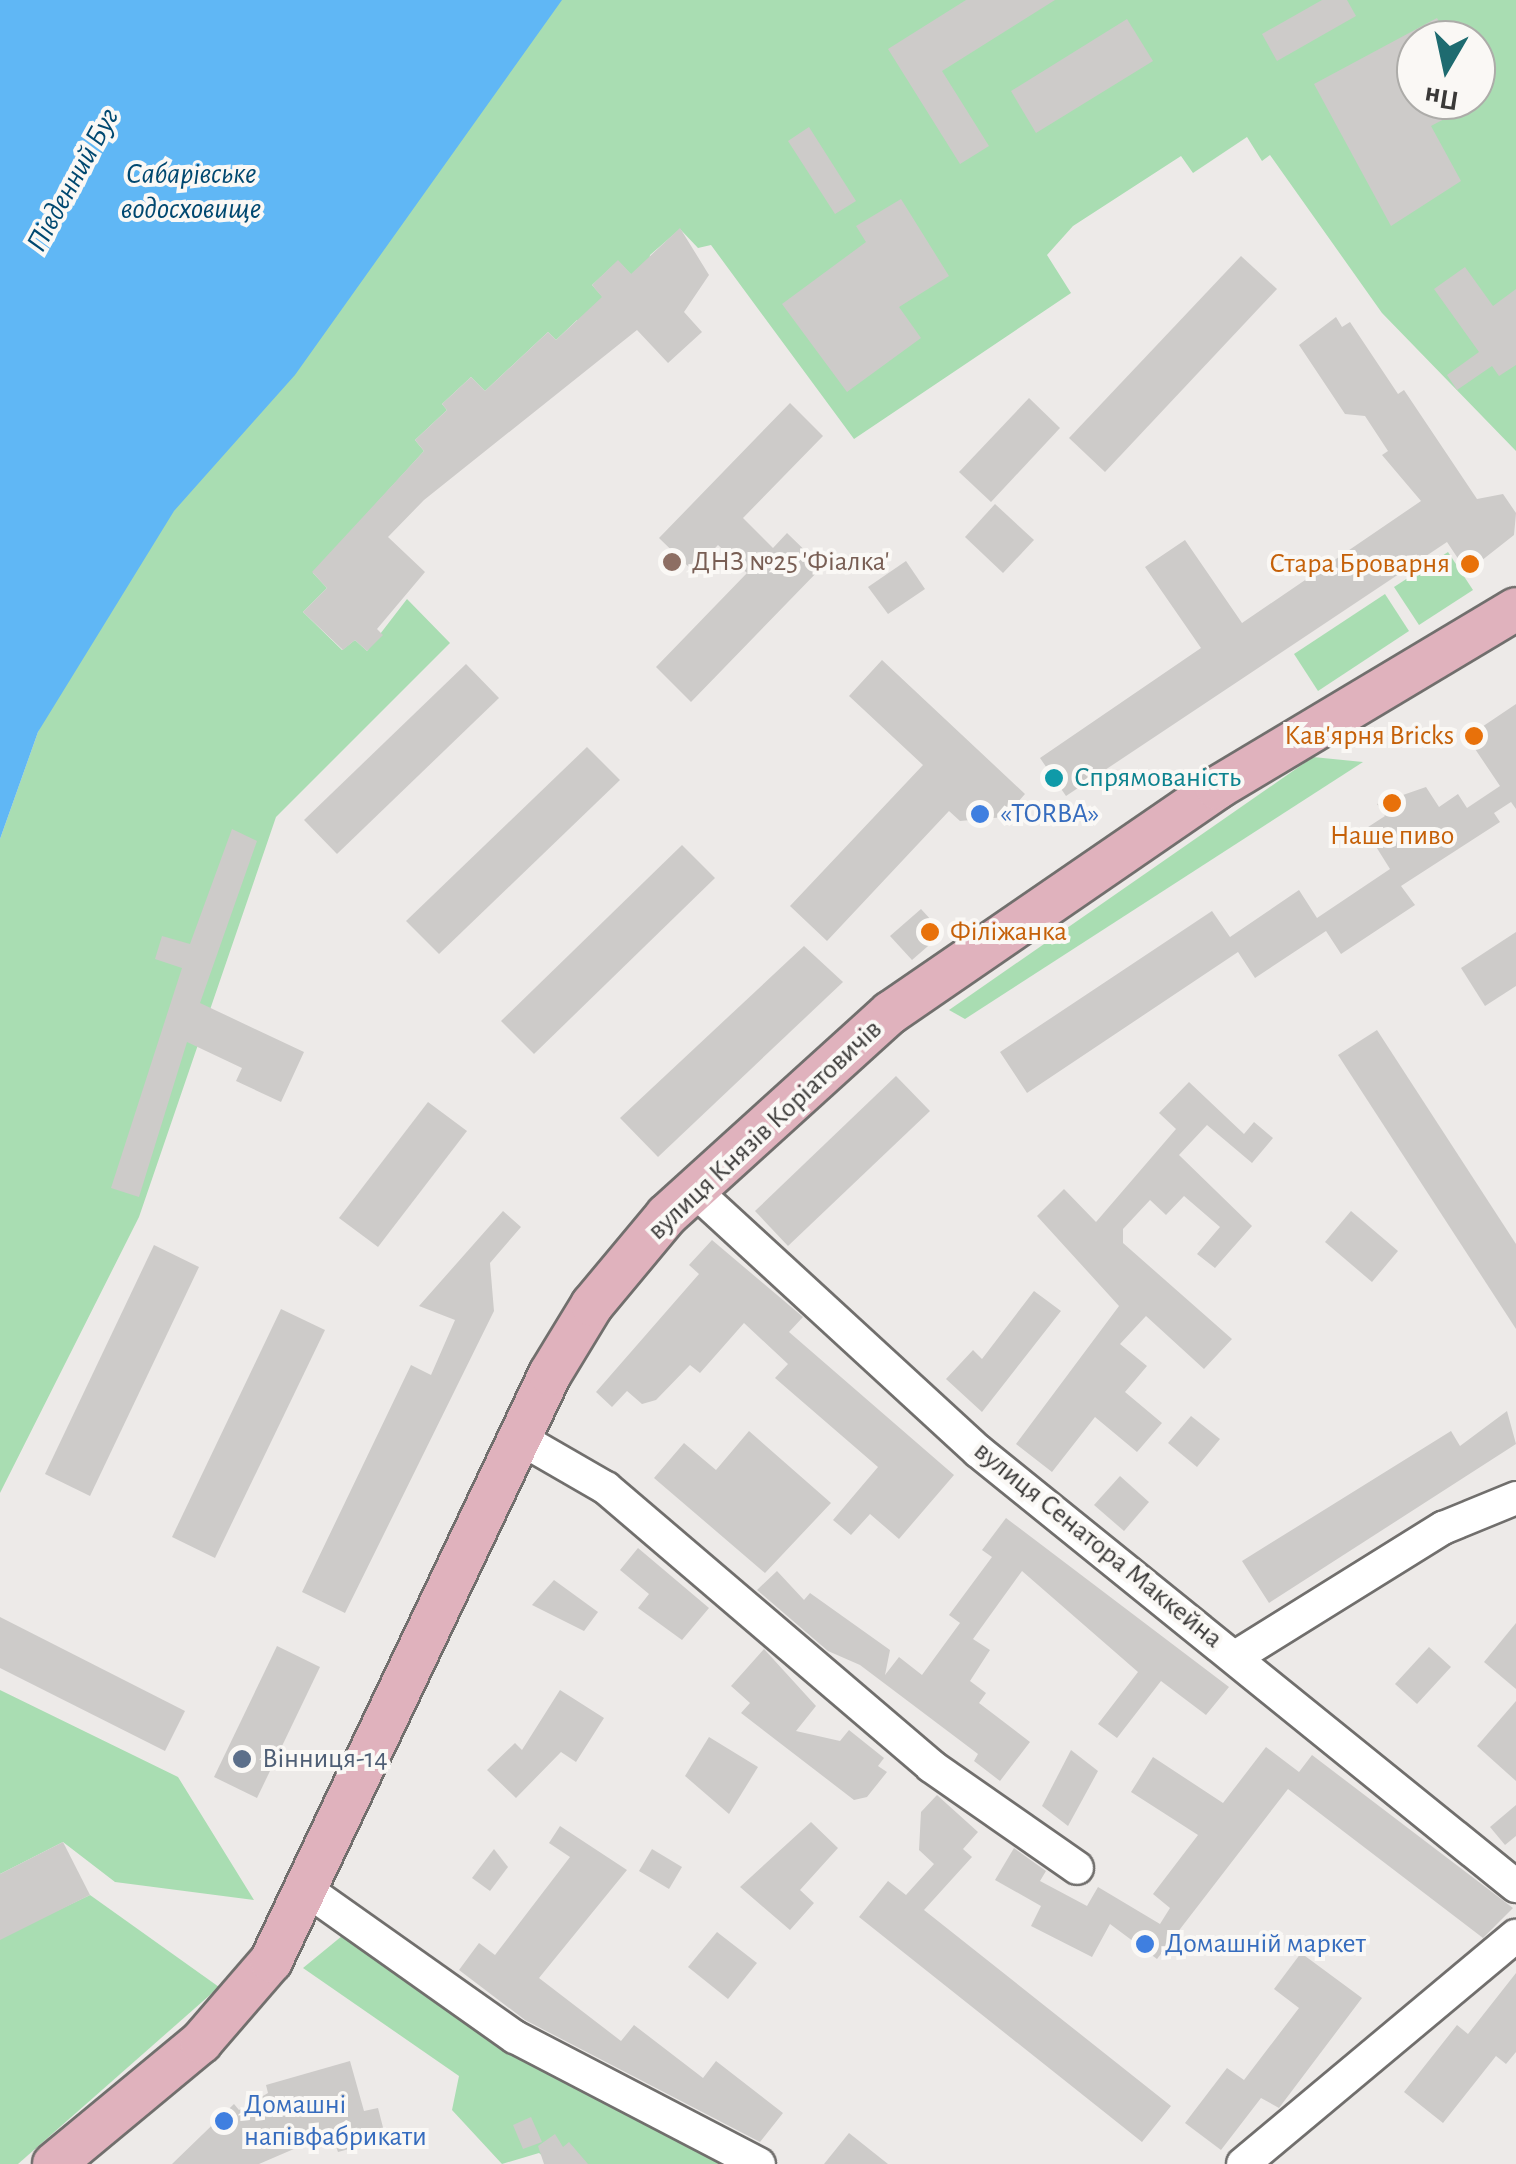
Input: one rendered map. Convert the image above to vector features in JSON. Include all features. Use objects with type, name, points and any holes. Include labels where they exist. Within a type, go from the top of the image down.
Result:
[{"type":"main road","name":"вулиця Князів Коріатовичів","points":[[54,2164],[237,2003],[307,1890],[521,1439],[592,1305],[693,1188],[890,1013],[1216,788],[1516,608]]},
{"type":"street","name":"вулиця Сенатора Маккейна","points":[[693,1188],[978,1451],[1237,1656],[1516,1886]]},
{"type":"street","points":[[521,1439],[606,1488],[916,1754],[1077,1868]]},
{"type":"street","points":[[1237,1656],[1443,1528],[1516,1498]]},
{"type":"street","points":[[307,1890],[515,2037],[758,2164]]},
{"type":"street","points":[[1243,2164],[1466,1969],[1516,1936]]},
{"type":"green space","points":[[495,0],[1516,0],[1516,451],[1382,313],[1270,155],[1262,161],[1247,137],[1193,173],[1181,156],[1073,226],[1047,255],[1071,293],[854,439],[711,245],[698,248],[680,229],[650,255],[645,289],[618,261],[592,285],[607,302],[583,326],[577,320],[556,340],[548,332],[485,391],[471,377],[442,404],[447,410],[415,440],[424,451],[313,573],[327,588],[303,612],[342,650],[355,640],[367,651],[407,599],[450,643],[276,817],[139,1217],[0,1493],[0,839],[38,732],[157,474]]},
{"type":"green space","points":[[1448,552],[1473,590],[1419,625],[1394,587]]},
{"type":"green space","points":[[1385,594],[1409,631],[1318,691],[1294,654]]},
{"type":"green space","points":[[1313,757],[1363,762],[965,1019],[949,1010]]},
{"type":"green space","points":[[0,1690],[178,1777],[254,1900],[115,1882],[63,1842],[0,1874]]},
{"type":"green space","points":[[90,1895],[219,1987],[18,2164],[0,2164],[0,1938]]},
{"type":"green space","points":[[359,1922],[515,2037],[759,2164],[552,2164],[539,2153],[502,2164],[452,2110],[459,2076],[303,1968]]},
{"type":"water","name":"Сабарівське водосховище","points":[[0,0],[562,0],[295,375],[174,511],[38,732],[0,839]]},
{"type":"building","points":[[966,0],[1055,0],[942,71],[989,146],[960,164],[888,49]]},
{"type":"building","points":[[1322,0],[1347,0],[1356,16],[1277,61],[1262,34]]},
{"type":"building","points":[[1127,19],[1153,61],[1036,133],[1011,91]]},
{"type":"building","points":[[1396,40],[1396,120],[1442,120],[1431,126],[1461,181],[1391,226],[1314,84]]},
{"type":"building","points":[[809,127],[856,201],[835,214],[788,141]]},
{"type":"building","points":[[901,199],[949,276],[899,307],[921,338],[847,392],[782,304],[866,242],[856,226]]},
{"type":"building","points":[[680,228],[709,275],[684,312],[702,332],[668,363],[637,330],[424,500],[388,537],[425,572],[377,629],[383,635],[367,651],[355,640],[343,650],[303,612],[327,588],[312,572],[424,451],[415,440],[447,410],[442,404],[471,377],[485,391],[548,332],[556,340],[602,297],[592,285],[618,260],[631,274]]},
{"type":"building","points":[[1241,256],[1277,289],[1105,472],[1069,438]]},
{"type":"building","points":[[1465,267],[1493,306],[1516,289],[1516,365],[1499,376],[1492,366],[1457,390],[1447,375],[1479,352],[1434,289]]},
{"type":"building","points":[[1336,317],[1342,327],[1350,322],[1398,394],[1404,390],[1477,499],[1503,494],[1516,513],[1514,535],[1467,572],[1447,542],[1066,796],[1040,758],[1201,648],[1145,567],[1185,540],[1242,623],[1421,501],[1382,455],[1388,451],[1365,416],[1345,414],[1299,345]]},
{"type":"building","points":[[1029,398],[1060,428],[991,502],[959,472]]},
{"type":"building","points":[[790,403],[823,436],[743,518],[773,548],[787,533],[822,567],[691,702],[656,667],[747,573],[718,545],[693,571],[659,538]]},
{"type":"building","points":[[995,504],[1034,540],[1003,573],[965,537]]},
{"type":"building","points":[[906,561],[925,589],[888,614],[868,587]]},
{"type":"building","points":[[882,660],[1025,794],[1005,817],[960,821],[949,811],[827,941],[790,906],[923,765],[849,696]]},
{"type":"building","points":[[466,664],[499,698],[337,854],[304,820]]},
{"type":"building","points":[[1516,704],[1516,809],[1511,802],[1494,813],[1500,822],[1401,886],[1415,905],[1341,954],[1326,931],[1255,978],[1238,952],[1027,1093],[1000,1052],[1212,911],[1230,937],[1299,890],[1317,918],[1390,869],[1365,829],[1385,816],[1377,804],[1426,787],[1439,807],[1458,794],[1467,808],[1500,786],[1467,737]]},
{"type":"building","points":[[587,747],[620,780],[439,954],[406,921]]},
{"type":"building","points":[[232,829],[257,841],[200,1003],[304,1052],[281,1102],[236,1081],[242,1068],[187,1042],[139,1197],[111,1188],[182,968],[155,959],[162,936],[190,944]]},
{"type":"building","points":[[682,845],[715,878],[534,1054],[501,1021]]},
{"type":"building","points":[[921,909],[943,933],[912,960],[890,936]]},
{"type":"building","points":[[1516,932],[1516,986],[1485,1006],[1461,968]]},
{"type":"building","points":[[804,946],[843,982],[658,1157],[620,1118]]},
{"type":"building","points":[[1377,1030],[1516,1244],[1516,1329],[1338,1055]]},
{"type":"building","points":[[896,1076],[930,1111],[788,1246],[755,1211]]},
{"type":"building","points":[[1189,1082],[1244,1134],[1254,1122],[1273,1138],[1252,1163],[1207,1125],[1179,1155],[1252,1226],[1215,1268],[1197,1254],[1220,1227],[1184,1196],[1166,1215],[1150,1200],[1123,1229],[1123,1243],[1232,1339],[1204,1369],[1146,1316],[1120,1344],[1147,1366],[1125,1392],[1162,1423],[1137,1452],[1095,1417],[1052,1472],[1016,1444],[1119,1306],[1037,1216],[1064,1189],[1096,1222],[1176,1129],[1159,1113]]},
{"type":"building","points":[[428,1102],[467,1131],[378,1247],[339,1218]]},
{"type":"building","points":[[503,1211],[521,1227],[490,1263],[494,1311],[345,1613],[302,1592],[411,1365],[431,1375],[455,1320],[419,1306]]},
{"type":"building","points":[[1351,1211],[1398,1251],[1372,1282],[1325,1242]]},
{"type":"building","points":[[712,1240],[803,1317],[789,1332],[954,1475],[899,1539],[870,1514],[851,1535],[833,1520],[878,1467],[775,1378],[788,1364],[744,1323],[700,1373],[690,1365],[656,1400],[642,1404],[627,1391],[612,1407],[596,1392],[699,1274],[689,1265]]},
{"type":"building","points":[[154,1245],[199,1267],[90,1496],[45,1474]]},
{"type":"building","points":[[1034,1291],[1061,1311],[982,1412],[946,1379],[973,1350],[982,1359]]},
{"type":"building","points":[[281,1309],[325,1330],[215,1558],[172,1537]]},
{"type":"building","points":[[1507,1411],[1516,1444],[1269,1603],[1242,1561],[1451,1431],[1460,1446]]},
{"type":"building","points":[[1191,1416],[1220,1439],[1197,1467],[1168,1443]]},
{"type":"building","points":[[749,1431],[831,1503],[765,1573],[654,1478],[684,1443],[716,1470]]},
{"type":"building","points":[[1120,1476],[1149,1502],[1124,1531],[1094,1505]]},
{"type":"building","points":[[1006,1518],[1229,1687],[1206,1715],[1161,1681],[1117,1738],[1098,1724],[1138,1672],[1022,1571],[973,1639],[990,1650],[970,1681],[986,1693],[979,1703],[1030,1742],[1000,1781],[974,1761],[978,1754],[860,1665],[828,1651],[757,1590],[777,1571],[804,1600],[810,1593],[890,1650],[885,1675],[899,1657],[922,1675],[960,1623],[949,1615],[992,1557],[982,1550]]},
{"type":"building","points":[[638,1548],[709,1608],[682,1640],[638,1608],[649,1594],[620,1570]]},
{"type":"building","points":[[554,1580],[598,1612],[584,1631],[532,1605]]},
{"type":"building","points":[[0,1617],[185,1711],[165,1751],[0,1668]]},
{"type":"building","points":[[1516,1623],[1516,1689],[1484,1662]]},
{"type":"building","points":[[277,1646],[320,1667],[257,1798],[214,1777]]},
{"type":"building","points":[[1429,1647],[1451,1667],[1417,1704],[1395,1684]]},
{"type":"building","points":[[764,1649],[816,1706],[796,1731],[840,1741],[849,1730],[884,1758],[878,1766],[887,1772],[867,1797],[854,1800],[741,1713],[750,1703],[731,1686]]},
{"type":"building","points":[[560,1690],[604,1718],[576,1762],[561,1752],[516,1798],[487,1770],[515,1743],[522,1750]]},
{"type":"building","points":[[1516,1701],[1516,1781],[1477,1746]]},
{"type":"building","points":[[709,1737],[758,1767],[729,1814],[685,1776]]},
{"type":"building","points":[[1266,1747],[1299,1772],[1312,1755],[1513,1908],[1483,1938],[1288,1789],[1157,1959],[1110,1924],[1092,1957],[1031,1926],[1041,1906],[995,1880],[1014,1848],[1046,1871],[1040,1881],[1087,1906],[1098,1887],[1160,1924],[1170,1908],[1153,1894],[1198,1835],[1131,1792],[1153,1757],[1223,1803]]},
{"type":"building","points":[[1071,1750],[1098,1771],[1068,1826],[1042,1806]]},
{"type":"building","points":[[937,1795],[978,1832],[963,1849],[972,1857],[924,1910],[1171,2106],[1142,2142],[859,1917],[888,1881],[906,1895],[934,1864],[919,1850],[921,1812]]},
{"type":"building","points":[[1516,1805],[1516,1836],[1505,1845],[1490,1827]]},
{"type":"building","points":[[811,1822],[838,1848],[800,1890],[814,1903],[790,1930],[740,1887]]},
{"type":"building","points":[[560,1826],[627,1870],[539,1978],[621,2041],[634,2025],[703,2078],[716,2061],[783,2113],[760,2142],[525,2020],[459,1970],[479,1943],[495,1955],[570,1857],[549,1843]]},
{"type":"building","points":[[63,1842],[90,1895],[0,1940],[0,1874]]},
{"type":"building","points":[[494,1849],[508,1867],[490,1891],[472,1878]]},
{"type":"building","points":[[652,1849],[682,1867],[669,1889],[639,1871]]},
{"type":"building","points":[[717,1932],[757,1963],[728,1999],[688,1967]]},
{"type":"building","points":[[1301,1953],[1362,1998],[1279,2108],[1261,2098],[1221,2150],[1185,2123],[1227,2068],[1244,2080],[1299,2008],[1274,1989]]},
{"type":"building","points":[[1516,1973],[1516,2052],[1506,2064],[1496,2056],[1443,2123],[1404,2092],[1457,2025],[1468,2034]]},
{"type":"building","points":[[350,2061],[364,2111],[378,2108],[386,2139],[338,2152],[331,2133],[259,2164],[172,2164],[234,2104],[239,2110],[268,2093],[266,2085]]},
{"type":"building","points":[[531,2117],[542,2142],[523,2149],[513,2125]]},
{"type":"building","points":[[849,2133],[888,2164],[824,2164]]},
{"type":"building","points":[[555,2134],[563,2147],[569,2142],[588,2164],[544,2164],[538,2146]]},
{"type":"place","name":"ДНЗ №25 'Фіалка'","points":[[672,562]]},
{"type":"place","name":"Стара Броварня","points":[[1470,564]]},
{"type":"place","name":"Кав'ярня Bricks","points":[[1474,736]]},
{"type":"place","name":"Спрямованість","points":[[1054,778]]},
{"type":"place","name":"Наше пиво","points":[[1392,803]]},
{"type":"place","name":"«TORBA»","points":[[980,814]]},
{"type":"place","name":"Філіжанка","points":[[930,932]]},
{"type":"place","name":"Вінниця-14","points":[[242,1759]]},
{"type":"place","name":"Домашній маркет","points":[[1145,1944]]},
{"type":"place","name":"Домашні напівфабрикати","points":[[224,2121]]},
{"type":"water label","name":"Південний Буг","points":[[73,180]]}]
